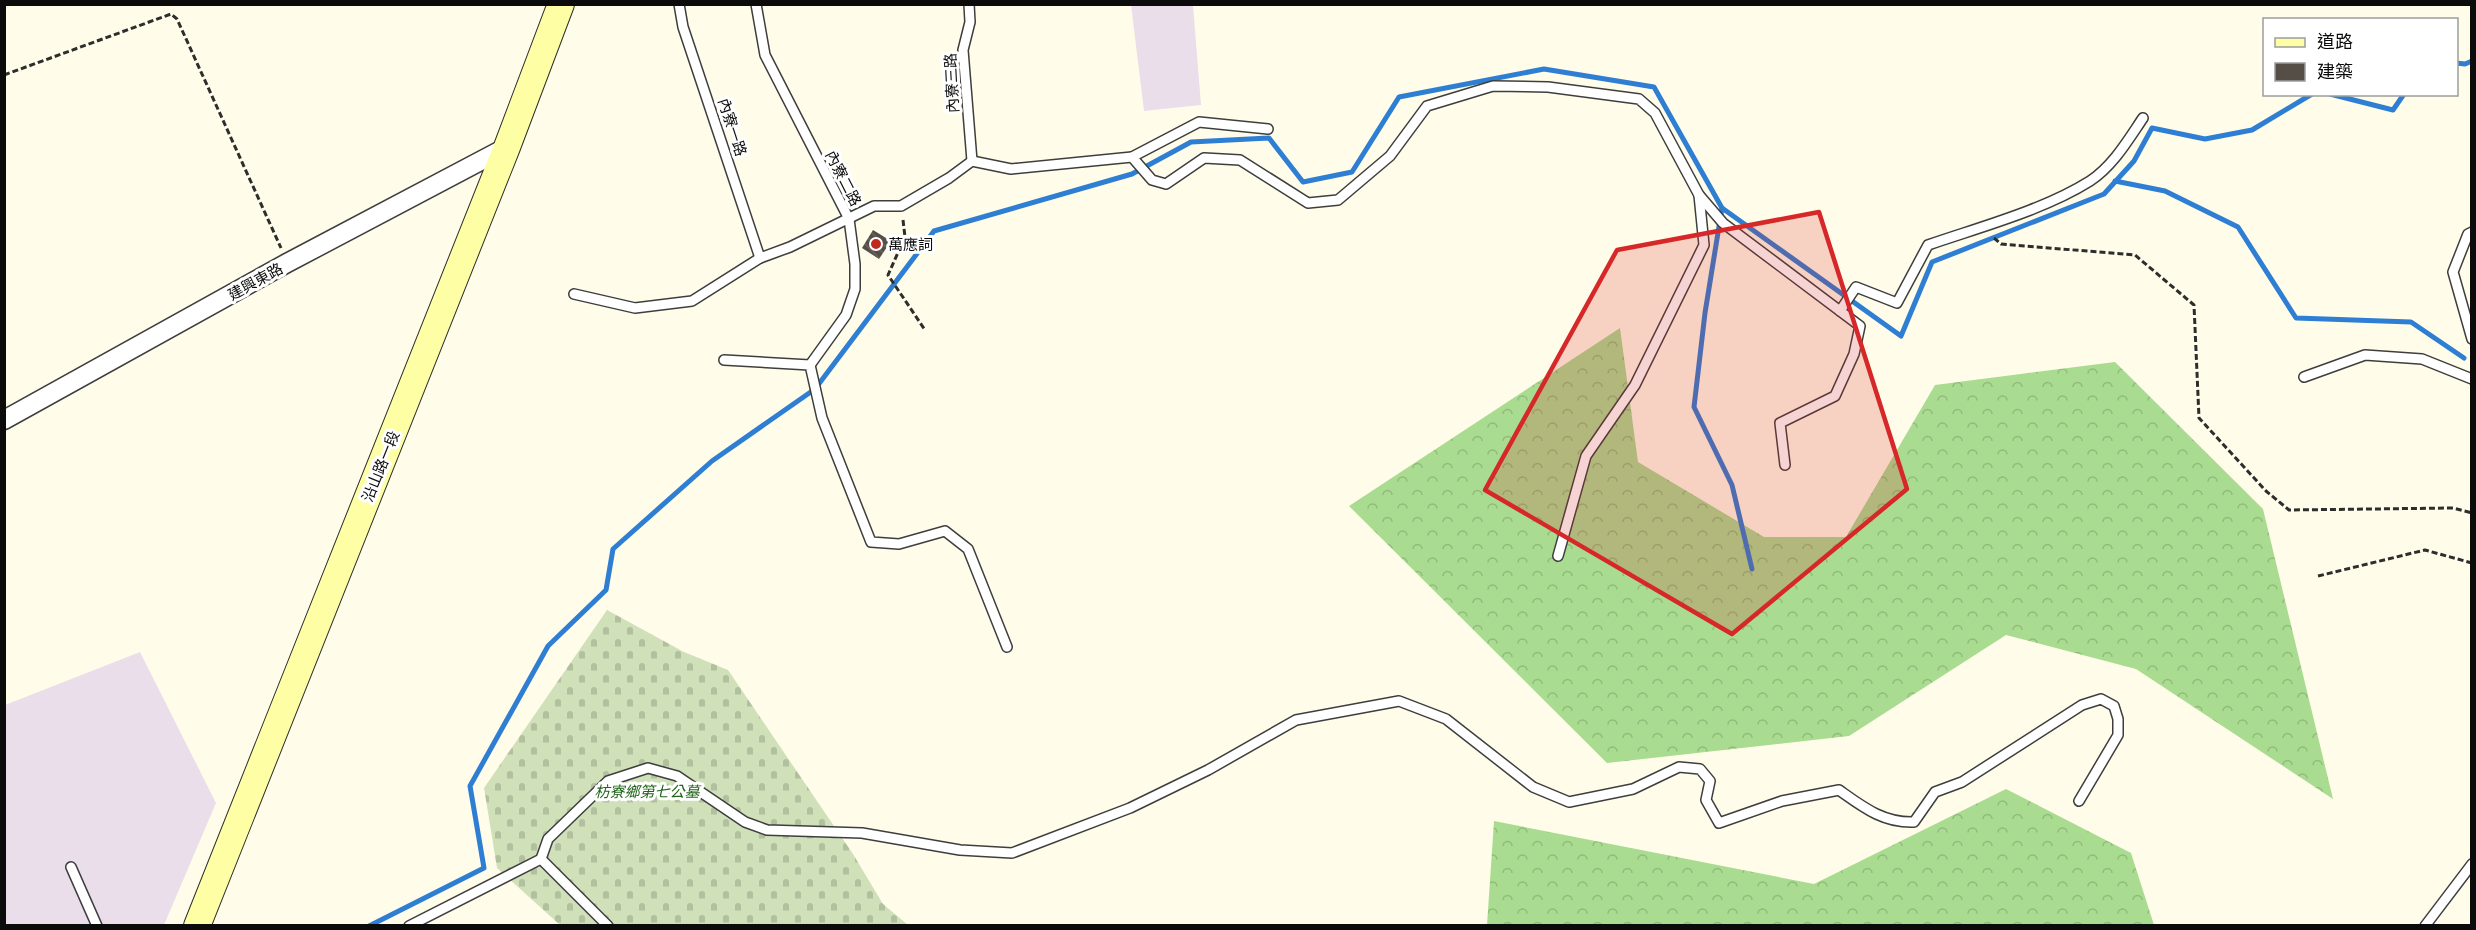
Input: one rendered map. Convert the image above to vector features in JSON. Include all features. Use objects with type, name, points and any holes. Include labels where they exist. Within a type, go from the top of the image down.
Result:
[{"type":"main road","name":"沿山路一段","points":[[197,926],[507,147],[561,4]]},
{"type":"street","name":"建興東路","points":[[4,420],[287,263],[507,147]]},
{"type":"lane","name":"內寮一路","points":[[679,4],[683,27],[760,258]]},
{"type":"lane","name":"內寮二路","points":[[756,4],[765,55],[849,219],[855,264],[855,289],[846,315],[811,368]]},
{"type":"lane","name":"內寮三路","points":[[969,4],[970,22],[963,50],[972,161]]},
{"type":"lane","points":[[1133,158],[1150,177],[1166,184],[1204,158],[1240,160],[1308,203],[1338,200],[1390,156],[1427,106],[1493,86],[1548,87],[1639,99],[1655,113],[1699,195],[1723,223],[1843,308],[1860,326],[1854,354],[1835,396],[1780,423],[1785,465]]},
{"type":"lane","points":[[1843,308],[1856,287],[1897,303],[1928,245],[2032,209],[2091,180],[2118,155],[2143,118]]},
{"type":"lane","points":[[574,294],[635,308],[692,301],[760,258],[874,206],[901,206],[950,178],[972,161],[1011,169],[1133,158],[1199,122],[1268,129]]},
{"type":"lane","points":[[1558,556],[1586,456],[1635,385],[1704,245],[1699,195]]},
{"type":"lane","points":[[2472,232],[2468,234],[2453,272],[2472,339]]},
{"type":"lane","points":[[2304,377],[2365,355],[2422,359],[2472,379]]},
{"type":"lane","points":[[724,360],[811,368],[822,418],[871,542],[899,544],[945,531],[968,549],[1007,647]]},
{"type":"lane","points":[[409,926],[541,859],[548,838],[608,781],[648,768],[677,776],[745,822],[767,830],[862,833],[960,850],[1012,853],[1130,808],[1208,770],[1296,720],[1399,701],[1446,719],[1533,788],[1569,802],[1633,789],[1679,767],[1700,769],[1710,781],[1706,800],[1719,823],[1782,801],[1839,790],[1873,814],[1898,822],[1914,822],[1935,792],[1962,782],[2082,705],[2101,699],[2114,706],[2118,719],[2118,735],[2079,801]]},
{"type":"lane","points":[[541,859],[608,926]]},
{"type":"lane","points":[[2425,926],[2472,864]]},
{"type":"lane","points":[[71,867],[97,926]]},
{"type":"path","points":[[4,75],[171,14],[177,19],[287,263]]},
{"type":"path","points":[[901,206],[905,237],[888,275],[925,330]]},
{"type":"path","points":[[2001,244],[2135,255],[2194,305],[2199,417],[2266,491],[2289,510],[2453,508],[2472,513]]},
{"type":"path","points":[[2318,576],[2425,550],[2472,563]]},
{"type":"highlighted area","points":[[1819,212],[1907,489],[1732,634],[1485,490],[1617,250]]},
{"type":"shaded area","points":[[1131,5],[1193,5],[1201,105],[1144,111]]},
{"type":"shaded area","points":[[140,652],[216,803],[164,925],[5,926],[5,705]]},
{"type":"green space","points":[[1620,328],[1638,462],[1764,537],[1846,537],[1935,385],[2115,362],[2263,509],[2333,799],[2136,669],[2006,635],[1849,736],[1607,763],[1349,506]]},
{"type":"green space","name":"枋寮鄉第七公墓","points":[[607,610],[684,652],[728,670],[853,854],[883,904],[908,925],[560,925],[497,868],[484,788]]},
{"type":"green space","points":[[2006,789],[2131,853],[2154,925],[1487,925],[1494,821],[1814,884]]},
{"type":"building","name":"萬應詞","points":[[873,230],[891,241],[879,259],[862,248]]},
{"type":"waterway","points":[[2458,63],[2465,64],[2472,61]]},
{"type":"waterway","points":[[369,926],[484,868],[470,786],[548,646],[606,590],[613,549],[712,461],[815,389],[934,231],[1132,174],[1191,142],[1269,138],[1303,182],[1352,172],[1399,97],[1544,69],[1654,87],[1722,208],[1901,336],[1932,262],[2104,194],[2134,161],[2152,128],[2205,139],[2252,130],[2309,96]]},
{"type":"waterway","points":[[2338,96],[2393,110],[2403,96]]},
{"type":"waterway","points":[[2115,181],[2165,191],[2238,227],[2296,318],[2411,322],[2464,358]]},
{"type":"waterway","points":[[1722,208],[1705,313],[1694,407],[1732,485],[1752,569]]},
{"type":"place","name":"萬應詞","points":[[876,244]]}]
